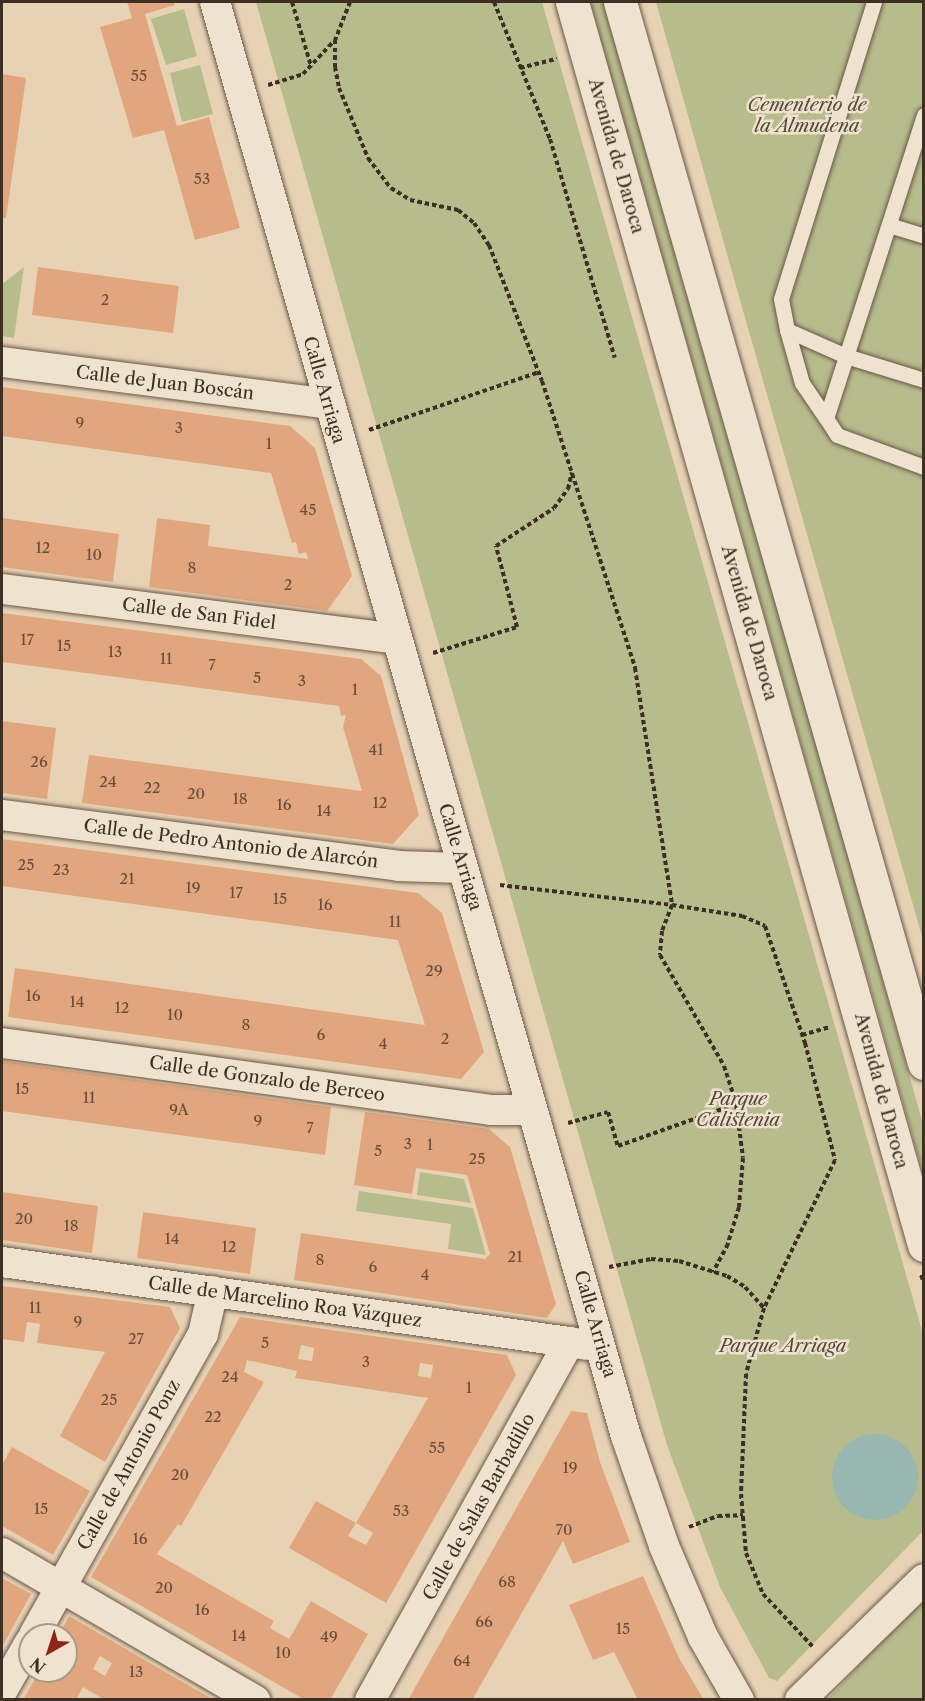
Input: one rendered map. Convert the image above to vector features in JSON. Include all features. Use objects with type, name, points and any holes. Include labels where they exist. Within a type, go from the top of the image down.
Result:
[{"type":"main road","name":"Avenida de Daroca","points":[[572,2],[924,1245]]},
{"type":"main road","points":[[620,2],[924,1063]]},
{"type":"street","name":"Calle Arriaga","points":[[215,2],[338,440],[626,1436],[661,1537],[702,1637],[739,1700]]},
{"type":"street","name":"Calle de Juan Boscán","points":[[2,362],[328,404]]},
{"type":"street","name":"Calle de San Fidel","points":[[2,589],[400,651]]},
{"type":"street","name":"Calle de Pedro Antonio de Alarcón","points":[[2,815],[398,866],[465,878]]},
{"type":"street","name":"Calle de Gonzalo de Berceo","points":[[2,1043],[490,1110],[535,1121]]},
{"type":"street","name":"Calle de Marcelino Roa Vázquez","points":[[2,1262],[569,1342]]},
{"type":"street","name":"Calle de Antonio Ponz","points":[[41,1623],[203,1334],[213,1291]]},
{"type":"street","points":[[569,1342],[602,1348]]},
{"type":"street","name":"Calle de Salas Barbadillo","points":[[370,1700],[569,1342]]},
{"type":"street","points":[[2,1554],[255,1700]]},
{"type":"street","points":[[800,1700],[924,1579]]},
{"type":"street","points":[[2,1691],[18,1663]]},
{"type":"lane","points":[[874,2],[781,298],[787,330],[802,383],[837,435],[924,466]]},
{"type":"lane","points":[[826,417],[924,115]]},
{"type":"lane","points":[[889,225],[924,236]]},
{"type":"lane","points":[[787,330],[846,356],[924,380]]},
{"type":"path","points":[[292,2],[311,66]]},
{"type":"path","points":[[241,88],[281,84],[311,66],[335,40],[350,2]]},
{"type":"path","points":[[494,2],[550,139],[615,358]]},
{"type":"path","points":[[335,40],[339,88],[368,158],[391,188],[410,200],[458,210],[474,223],[489,245],[538,372],[635,668],[672,905],[662,931],[660,955],[724,1066],[736,1104],[743,1158],[739,1207],[728,1244],[713,1272]]},
{"type":"path","points":[[520,68],[559,59]]},
{"type":"path","points":[[338,440],[538,372]]},
{"type":"path","points":[[400,651],[517,627],[496,546],[554,508],[568,489],[572,471]]},
{"type":"path","points":[[465,878],[742,916],[765,926],[802,1035],[835,1160],[764,1308],[746,1374],[741,1437],[746,1553],[763,1594],[836,1665]]},
{"type":"path","points":[[802,1035],[836,1026]]},
{"type":"path","points":[[535,1121],[608,1112],[618,1146],[736,1104]]},
{"type":"path","points":[[581,1275],[651,1259],[679,1261],[713,1272],[745,1287],[764,1308]]},
{"type":"path","points":[[661,1537],[718,1516],[743,1515]]},
{"type":"green space","name":"Parque Arriaga","points":[[256,2],[542,2],[923,1334],[923,1531],[777,1681],[769,1678],[720,1587],[667,1445]]},
{"type":"green space","points":[[590,2],[604,2],[843,839],[923,1124],[923,1173]]},
{"type":"green space","name":"Cementerio de la Almudena","points":[[656,2],[923,2],[923,940],[736,286]]},
{"type":"green space","points":[[184,9],[197,56],[166,65],[151,19]]},
{"type":"green space","points":[[200,65],[213,114],[182,122],[170,73]]},
{"type":"green space","points":[[24,267],[14,338],[2,336],[2,284]]},
{"type":"green space","points":[[420,1172],[464,1179],[471,1203],[417,1195]]},
{"type":"green space","points":[[359,1191],[473,1208],[486,1255],[448,1249],[451,1224],[356,1211]]},
{"type":"green space","points":[[923,1602],[923,1699],[827,1700],[891,1630]]},
{"type":"water","points":[[875,1434],[899,1441],[911,1453],[918,1477],[911,1501],[899,1513],[875,1520],[851,1513],[839,1501],[832,1477],[839,1453],[851,1441]]},
{"type":"building","points":[[127,2],[174,2],[175,5],[145,14],[177,126],[209,117],[240,228],[195,240],[164,130],[133,138],[100,27],[132,18]]},
{"type":"building","points":[[2,74],[26,78],[6,218],[2,218]]},
{"type":"building","points":[[38,267],[179,286],[173,333],[32,315]]},
{"type":"building","points":[[2,387],[290,426],[315,448],[352,576],[327,611],[149,587],[157,518],[210,525],[208,546],[308,559],[306,552],[299,554],[296,542],[292,543],[271,473],[2,436]]},
{"type":"building","points":[[2,518],[119,534],[113,582],[2,567]]},
{"type":"building","points":[[2,613],[361,659],[381,676],[419,815],[393,844],[82,803],[89,755],[362,791],[343,727],[346,715],[341,716],[339,706],[2,662]]},
{"type":"building","points":[[2,721],[56,728],[47,799],[2,793]]},
{"type":"building","points":[[2,839],[418,893],[442,913],[484,1052],[461,1079],[8,1017],[15,968],[425,1025],[398,940],[2,886]]},
{"type":"building","points":[[2,1061],[331,1107],[325,1155],[2,1111]]},
{"type":"building","points":[[365,1112],[489,1129],[510,1147],[556,1304],[547,1318],[294,1280],[301,1233],[485,1259],[490,1254],[467,1175],[416,1168],[412,1194],[354,1185]]},
{"type":"building","points":[[2,1192],[98,1206],[92,1253],[2,1240]]},
{"type":"building","points":[[143,1212],[256,1228],[250,1274],[137,1258]]},
{"type":"building","points":[[2,1286],[170,1307],[180,1328],[105,1462],[60,1436],[105,1352],[37,1343],[40,1324],[27,1322],[24,1342],[2,1339]]},
{"type":"building","points":[[240,1317],[507,1355],[516,1375],[386,1603],[289,1548],[316,1501],[356,1523],[428,1398],[295,1378],[297,1371],[247,1360],[244,1372],[264,1382],[181,1526],[178,1524],[157,1554],[274,1621],[270,1628],[289,1639],[311,1601],[368,1634],[330,1700],[305,1700],[91,1577]],"holes":[[[301,1345],[314,1348],[312,1361],[298,1359]],[[420,1363],[433,1365],[431,1378],[418,1376]],[[356,1523],[373,1533],[366,1545],[348,1536]]]},
{"type":"building","points":[[571,1411],[587,1413],[600,1462],[630,1542],[573,1564],[563,1541],[472,1700],[408,1700]]},
{"type":"building","points":[[12,1447],[90,1491],[53,1555],[2,1526],[2,1465]]},
{"type":"building","points":[[643,1576],[679,1658],[704,1700],[638,1700],[614,1652],[593,1660],[569,1605]]},
{"type":"building","points":[[2,1578],[31,1594],[2,1647]]},
{"type":"building","points":[[69,1616],[214,1700],[105,1700],[83,1687],[76,1700],[23,1700],[32,1683],[78,1683],[78,1623],[65,1623]],"holes":[[[100,1656],[112,1663],[105,1676],[93,1669]]]},
{"type":"park label","name":"Parque Calistenia","points":[[738,1110]]}]
